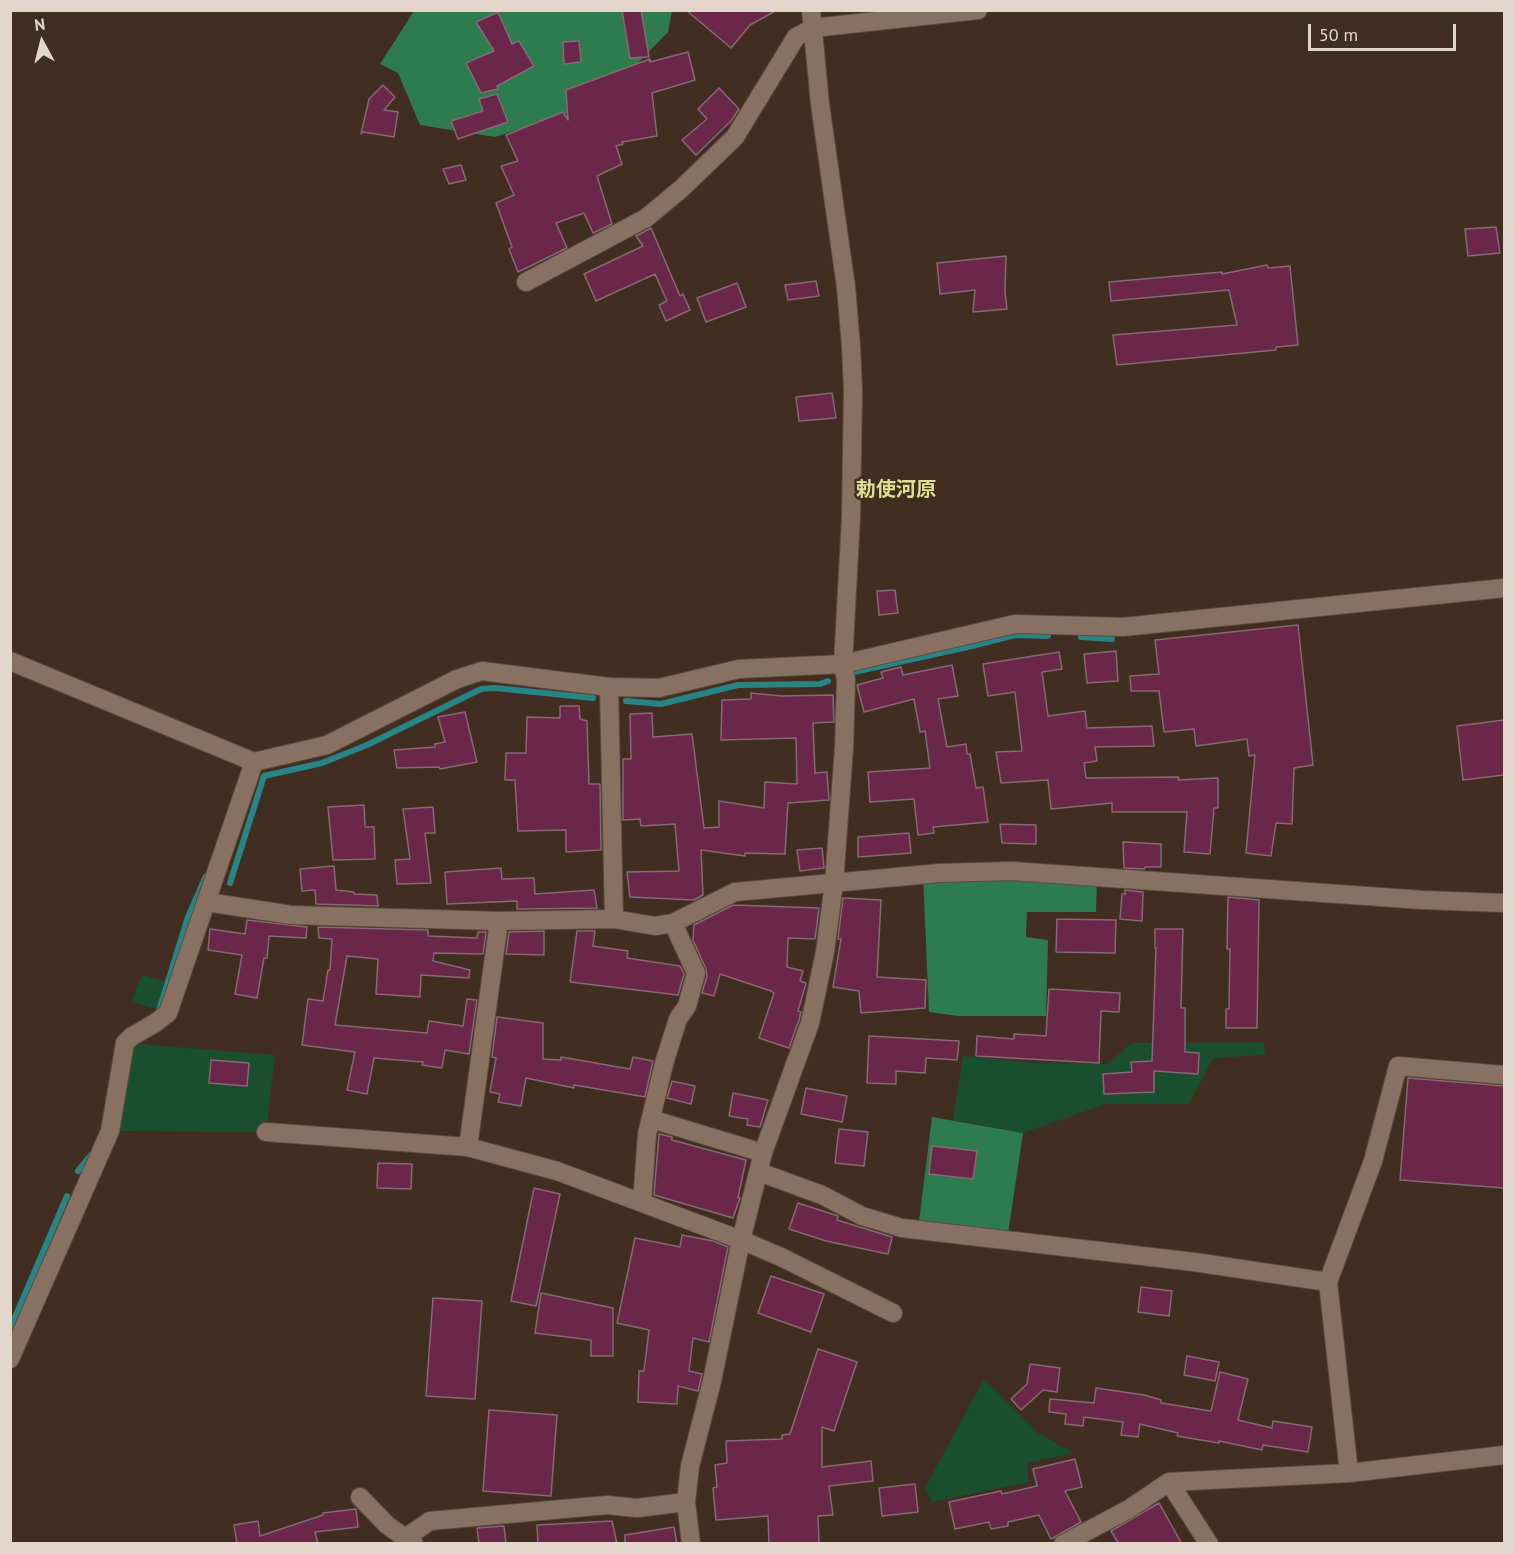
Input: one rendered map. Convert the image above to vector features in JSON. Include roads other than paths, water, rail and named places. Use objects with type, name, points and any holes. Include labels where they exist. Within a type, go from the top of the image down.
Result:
[{"type":"street","points":[[526,282],[646,218],[681,189],[735,137],[796,38],[812,19],[978,10]]},
{"type":"street","points":[[691,1544],[686,1502],[690,1466],[712,1381],[741,1239],[764,1153],[810,1023],[825,952],[834,883],[844,748],[846,680],[843,664],[851,517],[853,390],[846,286],[819,104],[812,19]]},
{"type":"street","points":[[10,661],[254,762],[327,745],[457,680],[482,671],[609,687],[659,688],[739,669],[843,664],[1015,624],[1123,627],[1504,588]]},
{"type":"street","points":[[609,687],[614,919]]},
{"type":"street","points":[[10,1359],[110,1131],[125,1043],[130,1037],[168,1013],[254,762]]},
{"type":"street","points":[[207,902],[291,915],[499,921],[614,919],[655,926],[673,923],[735,892],[940,873],[1012,871],[1411,900],[1504,903]]},
{"type":"street","points":[[468,1147],[499,921]]},
{"type":"street","points":[[642,1203],[647,1134],[665,1060],[678,1019],[687,1006],[696,973],[673,923]]},
{"type":"street","points":[[1349,1473],[1328,1282],[1373,1161],[1398,1066],[1504,1075]]},
{"type":"street","points":[[651,1119],[764,1153]]},
{"type":"street","points":[[266,1132],[468,1147],[557,1171],[741,1239],[893,1313]]},
{"type":"street","points":[[759,1172],[822,1196],[862,1216],[902,1228],[1194,1262],[1328,1282]]},
{"type":"street","points":[[1063,1544],[1129,1509],[1169,1482],[1349,1473],[1504,1455]]},
{"type":"street","points":[[1169,1482],[1209,1544]]},
{"type":"street","points":[[360,1497],[387,1525],[410,1541],[430,1521],[607,1504],[637,1508],[686,1502]]},
{"type":"waterway","points":[[854,672],[1015,635],[1048,636]]},
{"type":"waterway","points":[[1081,637],[1112,639]]},
{"type":"waterway","points":[[626,701],[661,704],[738,685],[820,684],[828,681]]},
{"type":"waterway","points":[[230,883],[264,776],[322,763],[367,745],[481,689],[495,688],[593,698]]},
{"type":"waterway","points":[[158,1014],[188,917],[206,876]]},
{"type":"waterway","points":[[78,1171],[91,1155]]},
{"type":"waterway","points":[[10,1329],[67,1196]]},
{"type":"district","name":"勅使河原","points":[[896,490]]}]
